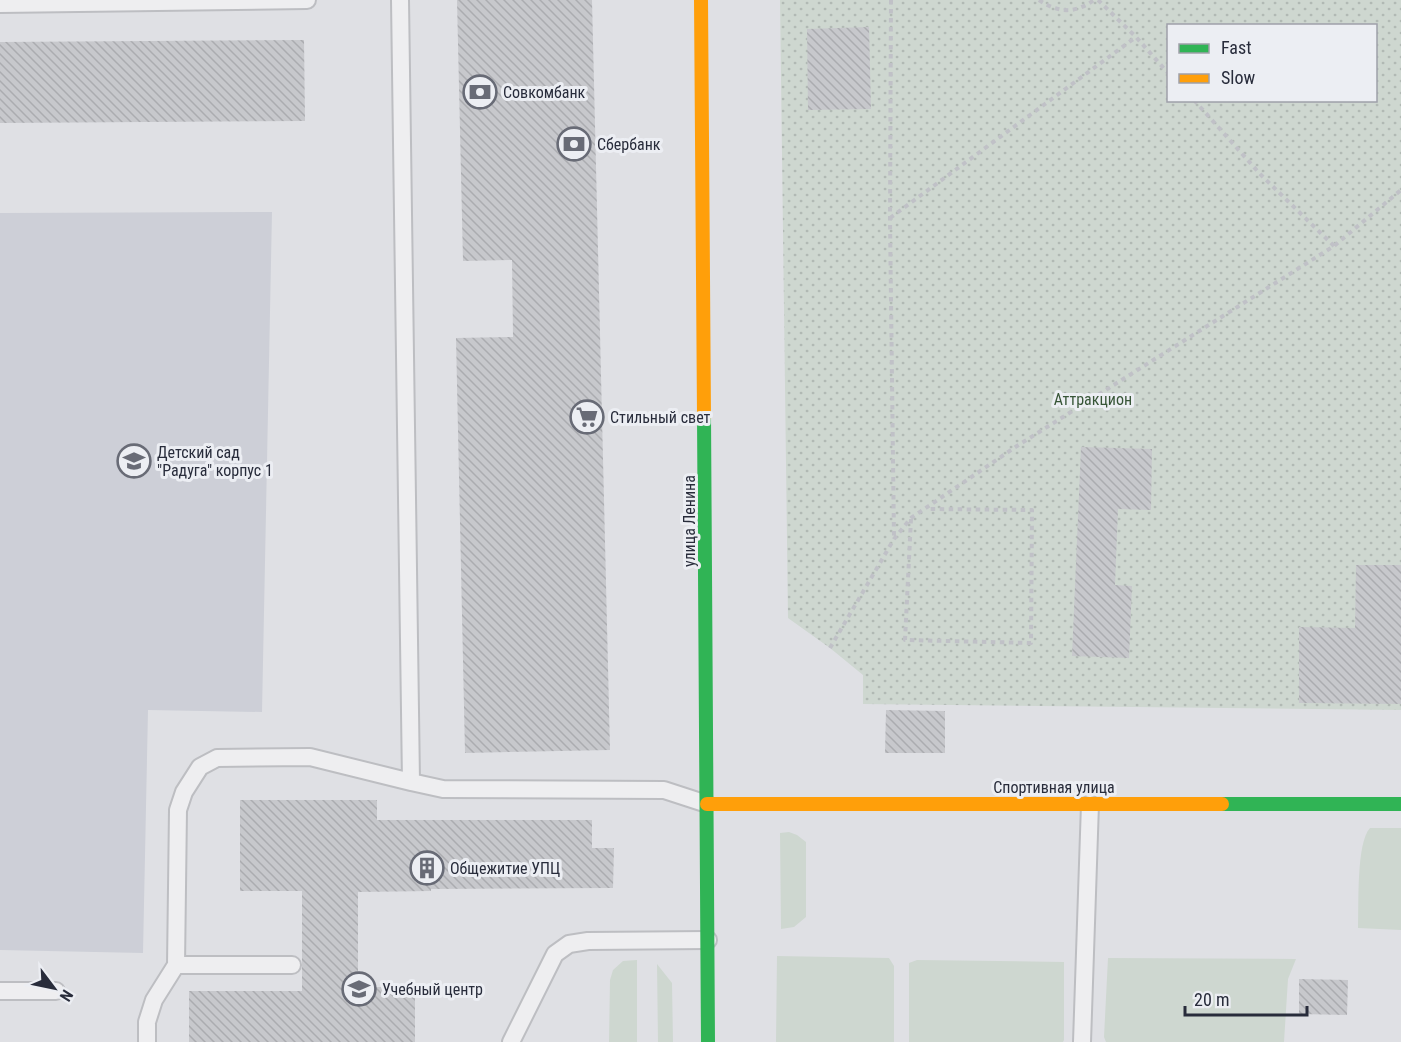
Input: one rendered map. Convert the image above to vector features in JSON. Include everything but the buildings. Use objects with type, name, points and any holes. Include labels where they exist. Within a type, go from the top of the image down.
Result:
[{"type":"street","name":"улица Ленина","points":[[701,0],[708,1042]]},
{"type":"street","name":"Спортивная улица","points":[[707,804],[1401,804]]},
{"type":"lane","points":[[0,4],[307,0]]},
{"type":"lane","points":[[400,0],[411,782]]},
{"type":"lane","points":[[147,1042],[147,1022],[154,1000],[176,965],[178,810],[184,792],[200,767],[217,758],[310,757],[443,789],[664,790],[707,804]]},
{"type":"lane","points":[[1082,1042],[1090,804]]},
{"type":"lane","points":[[511,1042],[555,954],[569,944],[588,941],[708,940]]},
{"type":"lane","points":[[176,965],[292,965]]},
{"type":"lane","points":[[0,992],[56,991]]},
{"type":"path","points":[[891,0],[890,219],[894,539]]},
{"type":"path","points":[[1039,0],[1049,7],[1061,10],[1074,10],[1096,0],[1136,37],[1167,72]]},
{"type":"path","points":[[890,219],[1136,37]]},
{"type":"path","points":[[1196,102],[1261,175],[1334,246]]},
{"type":"path","points":[[830,648],[894,539],[911,518],[1017,446],[1334,246],[1401,190]]},
{"type":"path","points":[[911,518],[905,640],[1031,643],[1032,510],[926,508]]},
{"type":"shaded area","name":"Детский сад \"Радуга\" корпус 1","points":[[272,212],[262,712],[148,710],[143,953],[0,950],[0,213]]},
{"type":"green space","name":"Аттракцион","points":[[780,0],[1401,0],[1401,710],[863,704],[863,675],[788,618]]},
{"type":"green space","points":[[1370,828],[1401,828],[1401,930],[1358,928],[1360,860],[1362,847]]},
{"type":"green space","points":[[789,832],[806,842],[806,917],[794,927],[781,929],[780,833]]},
{"type":"green space","points":[[777,956],[889,958],[894,966],[894,1042],[776,1042]]},
{"type":"green space","points":[[1108,958],[1296,959],[1288,979],[1284,1042],[1106,1042],[1104,1037]]},
{"type":"green space","points":[[637,960],[637,1042],[609,1042],[610,980],[613,970],[623,961]]},
{"type":"green space","points":[[917,960],[1064,962],[1063,1042],[909,1042],[909,963]]},
{"type":"green space","points":[[657,964],[672,983],[673,1042],[658,1042]]},
{"type":"traffic: fast","points":[[704,416],[708,1042]]},
{"type":"traffic: fast","points":[[1222,804],[1401,804]]},
{"type":"traffic: slow","points":[[701,0],[704,416]]},
{"type":"traffic: slow","points":[[707,804],[1222,804]]},
{"type":"place","name":"Совкомбанк","points":[[480,92]]},
{"type":"place","name":"Сбербанк","points":[[574,144]]},
{"type":"place","name":"Стильный свет","points":[[587,417]]},
{"type":"place","name":"Детский сад \"Радуга\" корпус 1","points":[[134,461]]},
{"type":"place","name":"Общежитие УПЦ","points":[[427,868]]},
{"type":"place","name":"Учебный центр","points":[[359,989]]}]
